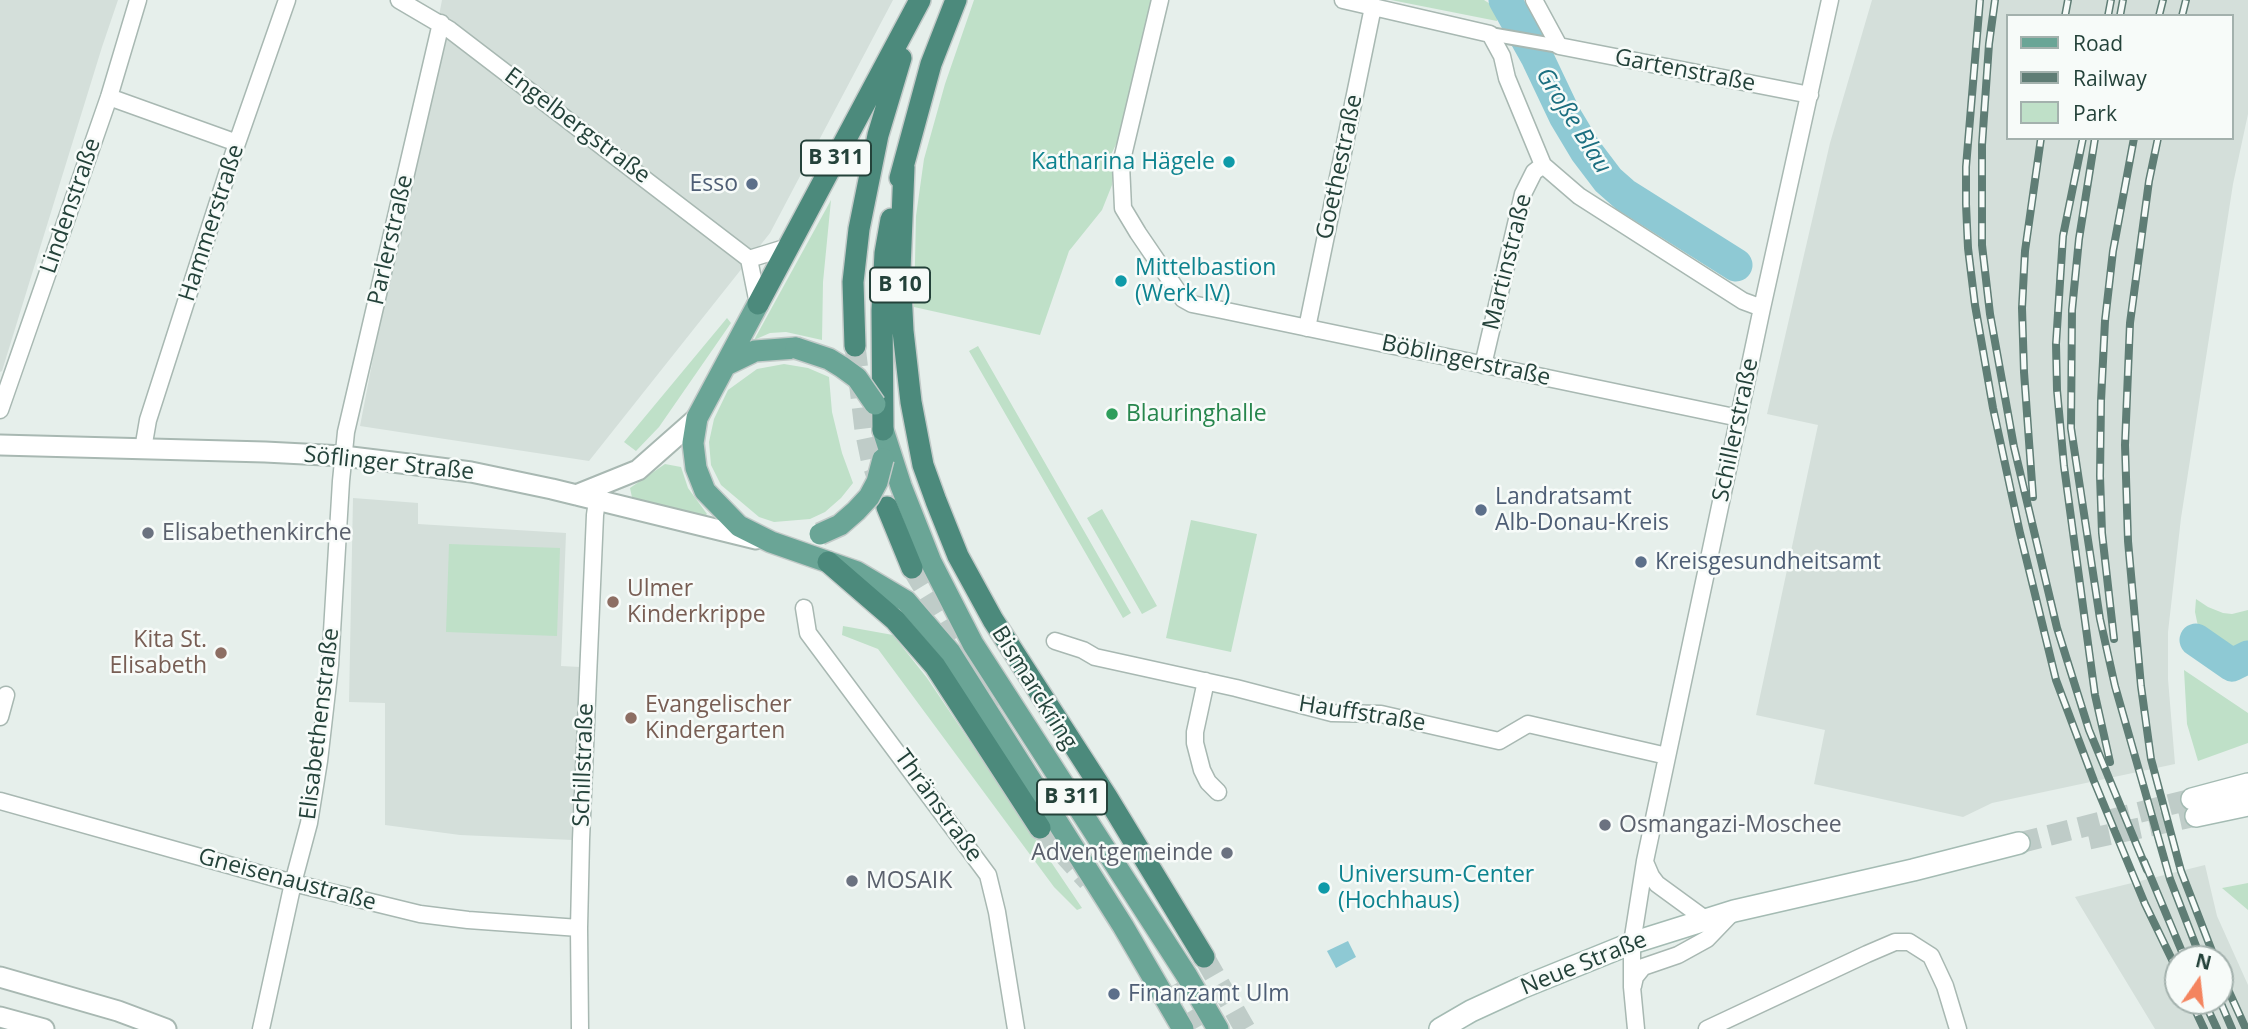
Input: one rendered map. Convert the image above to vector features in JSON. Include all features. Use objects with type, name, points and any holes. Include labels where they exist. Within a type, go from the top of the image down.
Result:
[{"type":"highway","name":"B 10","points":[[956,0],[932,64],[904,167],[900,270],[902,331],[911,402],[923,465],[958,556],[993,621],[1107,797],[1203,957]]},
{"type":"highway","name":"B 10","points":[[855,346],[853,282],[859,229],[878,135],[917,6]]},
{"type":"highway","name":"B 311","points":[[758,304],[917,6]]},
{"type":"highway","name":"B 311","points":[[883,430],[881,311],[885,253],[894,200],[904,167]]},
{"type":"highway","points":[[887,507],[912,568]]},
{"type":"highway","points":[[828,562],[895,620],[927,655],[1040,828]]},
{"type":"main road","name":"B 311","points":[[758,304],[697,418],[693,443],[696,468],[705,491],[738,526],[771,542],[857,572],[906,601],[950,652],[1123,926],[1183,1029]]},
{"type":"main road","points":[[726,365],[755,351],[796,348],[829,359],[857,378],[875,404],[883,430],[883,458],[877,482],[863,504],[840,525],[820,534],[771,542]]},
{"type":"main road","name":"Bismarckring","points":[[883,430],[901,486],[931,562],[973,644],[1187,976],[1218,1029]]},
{"type":"main road","points":[[2248,784],[2194,807],[2248,805]]},
{"type":"main road","name":"Neue Straße","points":[[1440,1029],[1521,988],[1632,943],[1705,919],[1913,870],[2022,848]]},
{"type":"street","name":"Lindenstraße","points":[[0,410],[109,97],[138,0]]},
{"type":"street","name":"Hammerstraße","points":[[143,449],[148,421],[237,143],[287,0]]},
{"type":"street","name":"Böblingerstraße","points":[[1160,0],[1121,164],[1124,208],[1183,299],[1192,304],[1739,418]]},
{"type":"street","name":"Gartenstraße","points":[[1343,0],[1495,35],[1810,94]]},
{"type":"street","points":[[1534,0],[1554,46]]},
{"type":"street","name":"Schillerstraße","points":[[1636,1029],[1632,943],[1645,861],[1830,0]]},
{"type":"street","name":"Engelbergstraße","points":[[408,2],[441,23],[749,259]]},
{"type":"street","name":"Goethestraße","points":[[1307,328],[1373,7]]},
{"type":"street","name":"Parlerstraße","points":[[343,456],[349,418],[441,23]]},
{"type":"street","points":[[1495,35],[1507,78],[1543,165],[1579,196],[1743,301],[1762,308]]},
{"type":"street","points":[[109,97],[237,143]]},
{"type":"street","name":"Martinstraße","points":[[1483,365],[1523,194],[1534,172],[1543,165]]},
{"type":"street","points":[[758,304],[749,259],[788,247]]},
{"type":"street","points":[[576,495],[638,470],[697,418]]},
{"type":"street","name":"Söflinger Straße","points":[[0,444],[343,456],[471,472],[771,542]]},
{"type":"street","name":"Elisabethenstraße","points":[[261,1029],[309,823],[319,761],[330,665],[343,456]]},
{"type":"street","name":"Schillstraße","points":[[580,1029],[579,905],[597,501]]},
{"type":"street","name":"Thränstraße","points":[[804,608],[808,633],[988,875],[998,912],[1016,1029]]},
{"type":"street","name":"Hauffstraße","points":[[1055,641],[1095,657],[1206,681],[1332,713],[1381,714],[1499,741],[1528,724],[1667,756]]},
{"type":"street","points":[[1206,681],[1195,743],[1202,770],[1217,792]]},
{"type":"street","points":[[0,717],[6,695]]},
{"type":"street","name":"Gneisenaustraße","points":[[0,801],[293,883],[419,914],[579,928]]},
{"type":"street","points":[[1645,861],[1657,884],[1705,919]]},
{"type":"street","name":"Neue Straße","points":[[1632,987],[1635,977],[1643,967],[1678,955],[1707,939],[1734,911]]},
{"type":"street","points":[[1707,1029],[1867,954],[1895,943],[1909,942],[1931,956],[1945,986],[1958,1029]]},
{"type":"street","points":[[0,977],[118,1011],[166,1029]]},
{"type":"street","points":[[0,1017],[44,1029]]},
{"type":"shaded area","points":[[0,0],[118,0],[0,372]]},
{"type":"shaded area","points":[[442,0],[893,0],[770,233],[589,461],[360,426]]},
{"type":"shaded area","points":[[1872,0],[2248,0],[2248,114],[2233,184],[2181,518],[2168,632],[2168,679],[2175,764],[1992,803],[1963,817],[1814,784],[1825,730],[1756,715],[1818,425],[1767,414],[1830,143]]},
{"type":"shaded area","points":[[353,498],[418,503],[418,524],[566,533],[561,666],[580,667],[573,840],[460,835],[385,825],[385,703],[349,702]]},
{"type":"shaded area","points":[[2205,865],[2217,916],[2230,945],[2164,945],[2164,1015],[2234,1015],[2234,954],[2248,985],[2248,1029],[2155,1029],[2075,897]]},
{"type":"green space","points":[[974,0],[1153,0],[1123,130],[1105,167],[1114,170],[1112,185],[1102,210],[1069,251],[1040,335],[914,307],[916,216],[924,159],[945,84]]},
{"type":"green space","points":[[1391,0],[1484,0],[1498,9],[1497,21]]},
{"type":"green space","points":[[831,200],[823,282],[822,340],[786,332],[770,333],[754,340]]},
{"type":"green space","points":[[727,318],[731,323],[659,427],[636,451],[624,442]]},
{"type":"green space","points":[[978,346],[1131,613],[1123,618],[969,351]]},
{"type":"green space","points":[[784,364],[808,368],[829,377],[832,412],[853,483],[825,512],[810,519],[774,522],[759,517],[721,485],[711,465],[709,442],[714,419],[728,390],[757,369]]},
{"type":"green space","points":[[665,464],[681,467],[688,488],[707,514],[704,517],[633,502],[630,488]]},
{"type":"green space","points":[[1102,509],[1157,606],[1142,614],[1087,518]]},
{"type":"green space","points":[[1191,520],[1257,534],[1231,652],[1166,638]]},
{"type":"green space","points":[[449,544],[560,548],[557,636],[446,632]]},
{"type":"green space","points":[[2196,599],[2223,613],[2248,610],[2248,655],[2219,650],[2206,642],[2199,631],[2195,612]]},
{"type":"green space","points":[[843,626],[893,635],[927,678],[1082,908],[1077,910],[1054,887],[878,649],[842,635]]},
{"type":"green space","points":[[2184,670],[2248,713],[2248,743],[2198,761],[2187,724]]},
{"type":"green space","points":[[2248,883],[2248,910],[2222,888]]},
{"type":"water","points":[[1348,941],[1356,957],[1336,968],[1327,951]]},
{"type":"waterway","name":"Große Blau","points":[[1505,0],[1537,57],[1565,116],[1608,180],[1625,195],[1736,265]]},
{"type":"waterway","points":[[2196,640],[2232,665],[2248,657]]},
{"type":"tunnel","points":[[855,346],[865,430],[871,459],[887,507]]},
{"type":"tunnel","points":[[912,568],[996,707]]},
{"type":"tunnel","points":[[2019,843],[2192,799]]},
{"type":"tunnel","points":[[2089,839],[2196,816]]},
{"type":"tunnel","points":[[1040,828],[1088,881]]},
{"type":"tunnel","points":[[1204,957],[1245,1029]]},
{"type":"tunnel","points":[[1170,987],[1195,1029]]},
{"type":"railway","points":[[1980,0],[1966,167],[1966,204],[1975,305],[1993,408],[2056,680],[2094,781],[2165,945]]},
{"type":"railway","points":[[1995,0],[1982,145],[1982,245],[1990,314],[2014,447],[2057,628],[2089,730],[2147,870]]},
{"type":"railway","points":[[2065,14],[2068,0]]},
{"type":"railway","points":[[2108,14],[2111,0]]},
{"type":"railway","points":[[2120,14],[2123,0]]},
{"type":"railway","points":[[2160,14],[2163,0]]},
{"type":"railway","points":[[2182,14],[2186,0]]},
{"type":"railway","points":[[2033,497],[2022,308],[2025,251],[2041,140]]},
{"type":"railway","points":[[2083,140],[2063,236],[2056,344],[2057,390],[2064,466],[2095,695],[2110,762]]},
{"type":"railway","points":[[2095,140],[2079,239],[2072,310],[2071,428],[2100,619],[2115,686],[2170,879],[2196,945]]},
{"type":"railway","points":[[2114,639],[2102,533],[2101,401],[2105,321],[2113,251],[2134,140]]},
{"type":"railway","points":[[2158,140],[2149,181],[2130,323],[2125,445],[2128,541],[2141,686],[2151,759],[2181,871],[2210,945]]},
{"type":"railway","points":[[2144,861],[2179,945]]},
{"type":"railway","points":[[2234,1003],[2246,1029]]},
{"type":"railway","points":[[2198,1015],[2204,1029]]},
{"type":"railway","points":[[2210,1015],[2217,1029]]},
{"type":"railway","points":[[2226,1015],[2232,1029]]},
{"type":"place","name":"Katharina Hägele","points":[[1229,162]]},
{"type":"place","name":"Esso","points":[[752,184]]},
{"type":"place","name":"Mittelbastion (Werk IV)","points":[[1121,281]]},
{"type":"place","name":"Blauringhalle","points":[[1112,414]]},
{"type":"place","name":"Landratsamt Alb-Donau-Kreis","points":[[1481,510]]},
{"type":"place","name":"Elisabethenkirche","points":[[148,533]]},
{"type":"place","name":"Kreisgesundheitsamt","points":[[1641,562]]},
{"type":"place","name":"Ulmer Kinderkrippe","points":[[613,602]]},
{"type":"place","name":"Kita St. Elisabeth","points":[[221,653]]},
{"type":"place","name":"Evangelischer Kindergarten","points":[[631,718]]},
{"type":"place","name":"Osmangazi-Moschee","points":[[1605,825]]},
{"type":"place","name":"Adventgemeinde","points":[[1227,853]]},
{"type":"place","name":"MOSAIK","points":[[852,881]]},
{"type":"place","name":"Universum-Center (Hochhaus)","points":[[1324,888]]},
{"type":"place","name":"Finanzamt Ulm","points":[[1114,994]]}]
